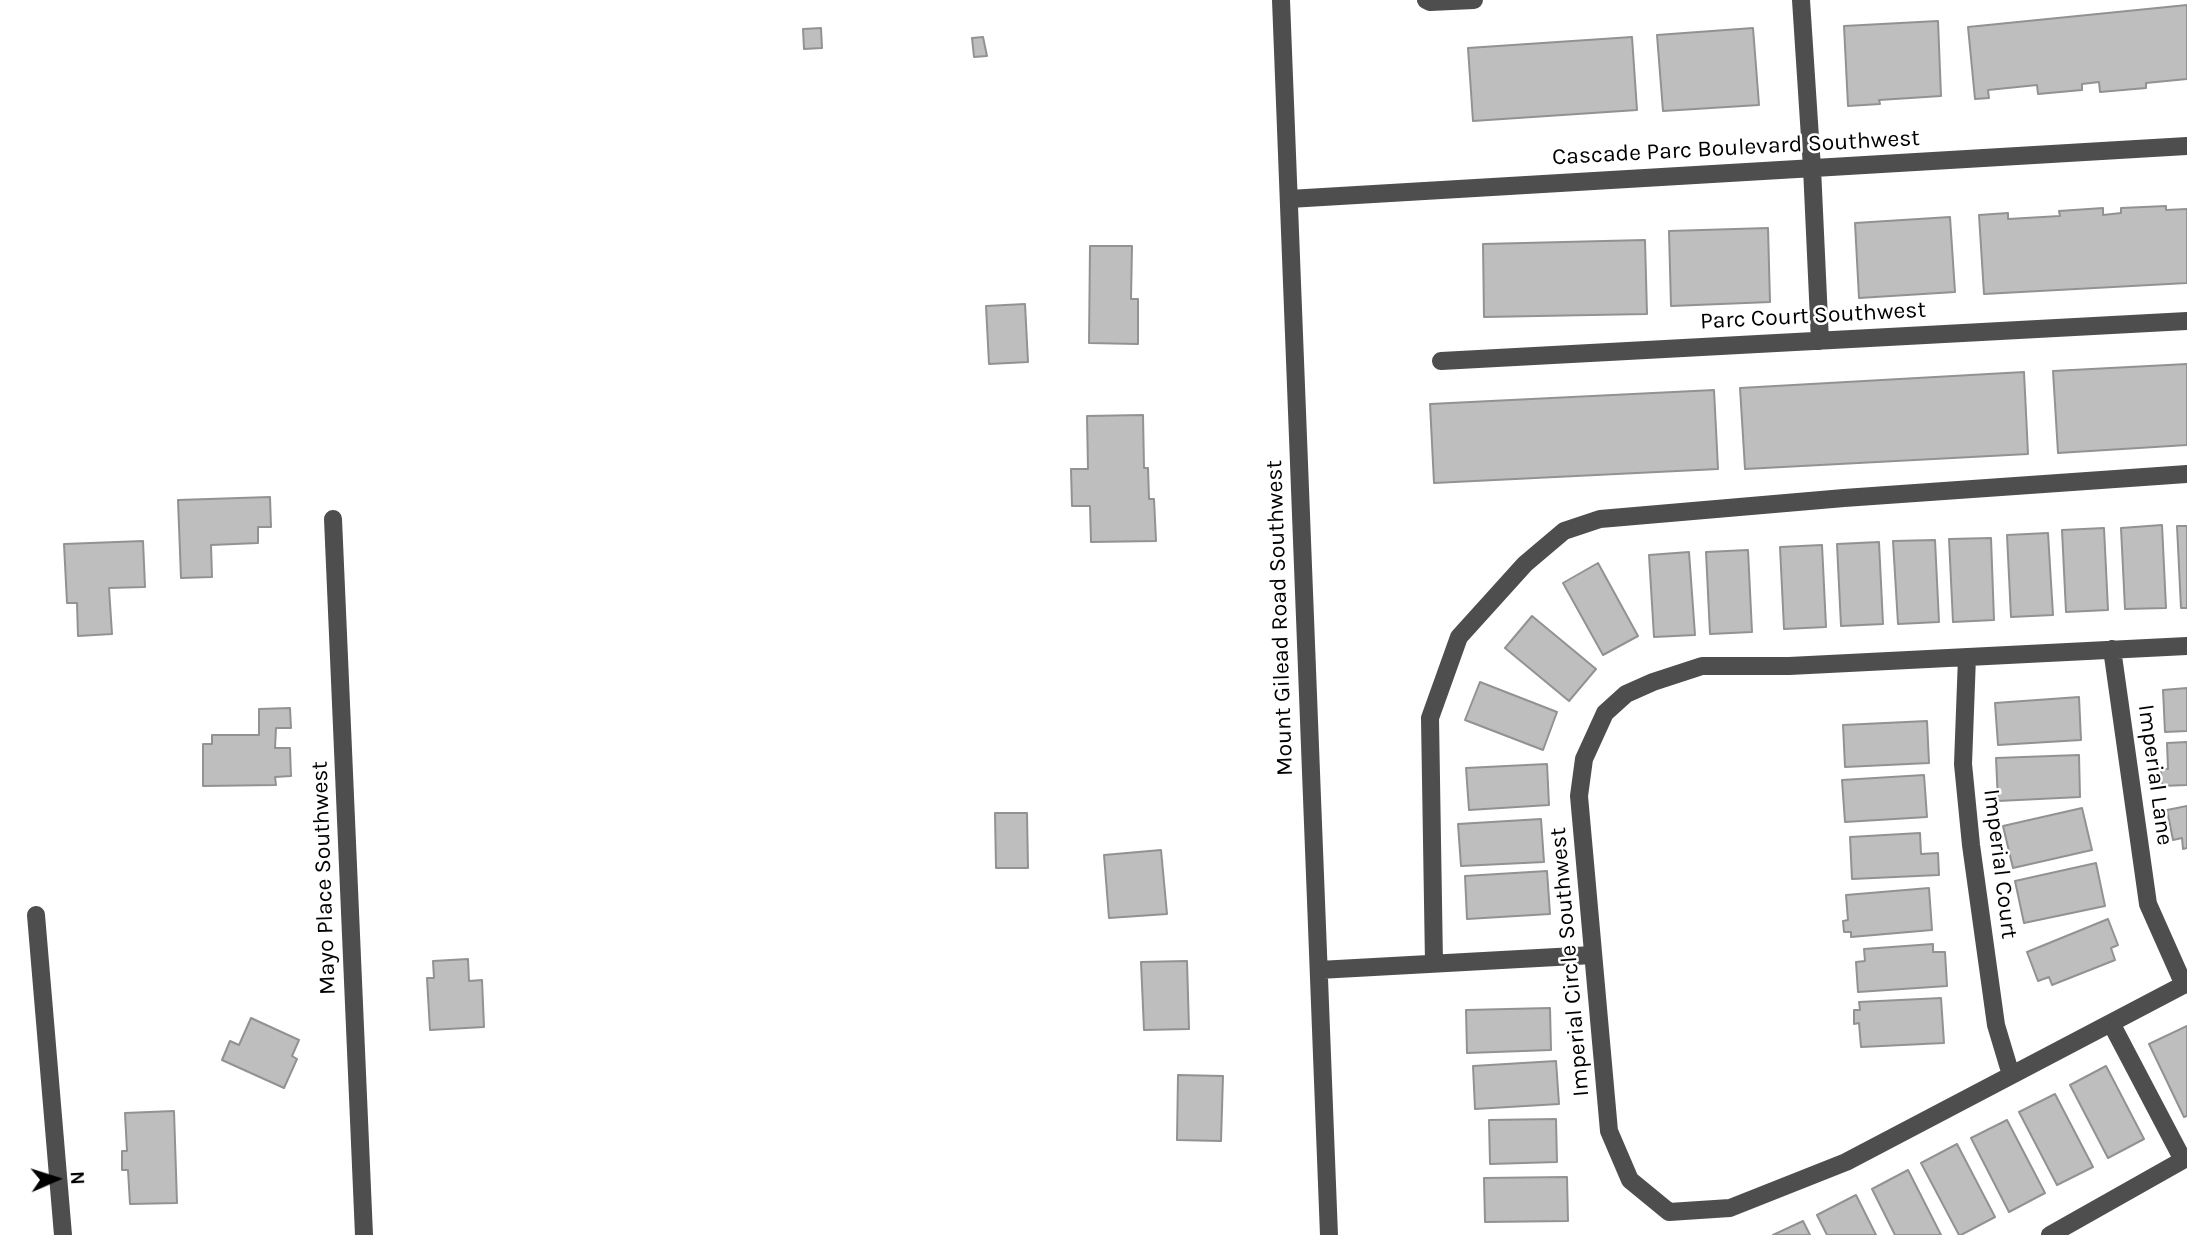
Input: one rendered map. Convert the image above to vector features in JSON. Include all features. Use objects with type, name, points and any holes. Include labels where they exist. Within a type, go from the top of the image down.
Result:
[{"type":"street","name":"Mount Gilead Road Southwest","points":[[1281,0],[1329,1235]]},
{"type":"street","points":[[1426,0],[1474,0]]},
{"type":"street","points":[[1801,0],[1820,341]]},
{"type":"street","name":"Cascade Parc Boulevard Southwest","points":[[1289,199],[2187,146]]},
{"type":"street","name":"Parc Court Southwest","points":[[1441,361],[2187,320]]},
{"type":"street","points":[[1434,963],[1430,718],[1459,637],[1525,564],[1564,531],[1600,519],[1831,499],[2187,474]]},
{"type":"street","name":"Mayo Place Southwest","points":[[334,519],[364,1235]]},
{"type":"street","name":"Imperial Circle Southwest","points":[[2185,984],[1846,1162],[1730,1208],[1669,1212],[1630,1180],[1609,1131],[1579,796],[1584,758],[1605,713],[1626,694],[1702,666],[1790,666],[2187,646]]},
{"type":"street","name":"Imperial Lane","points":[[2112,649],[2148,904],[2185,984]]},
{"type":"street","name":"Imperial Court","points":[[1967,657],[1963,764],[1971,845],[1996,1025],[2011,1075]]},
{"type":"street","points":[[36,915],[63,1235]]},
{"type":"street","points":[[1319,970],[1593,954]]},
{"type":"street","points":[[2050,1235],[2185,1159],[2110,1023]]},
{"type":"building","points":[[2187,5],[2187,79],[2146,83],[2146,88],[2100,92],[2099,82],[2082,84],[2082,90],[2038,94],[2037,85],[1988,90],[1989,98],[1975,99],[1968,27]]},
{"type":"building","points":[[1938,21],[1941,96],[1879,100],[1880,104],[1848,106],[1844,26]]},
{"type":"building","points":[[821,28],[822,48],[804,49],[803,29]]},
{"type":"building","points":[[1753,28],[1759,105],[1663,111],[1657,35]]},
{"type":"building","points":[[983,37],[987,56],[974,57],[972,38]]},
{"type":"building","points":[[1632,37],[1637,110],[1473,121],[1468,48]]},
{"type":"building","points":[[2166,206],[2166,210],[2187,209],[2187,283],[1984,294],[1979,215],[2008,213],[2008,219],[2060,216],[2059,211],[2103,208],[2103,215],[2121,213],[2121,208]]},
{"type":"building","points":[[1950,217],[1955,292],[1859,298],[1855,223]]},
{"type":"building","points":[[1768,228],[1770,302],[1671,306],[1669,231]]},
{"type":"building","points":[[1645,240],[1647,314],[1484,317],[1483,244]]},
{"type":"building","points":[[1090,246],[1132,246],[1131,299],[1138,299],[1138,344],[1089,343]]},
{"type":"building","points":[[1025,304],[1028,362],[989,364],[986,306]]},
{"type":"building","points":[[2187,364],[2187,445],[2058,453],[2053,371]]},
{"type":"building","points":[[2024,372],[2028,454],[1745,469],[1740,388]]},
{"type":"building","points":[[1714,390],[1718,469],[1434,483],[1430,404]]},
{"type":"building","points":[[1143,415],[1144,468],[1148,468],[1149,499],[1154,499],[1156,541],[1091,542],[1090,506],[1072,506],[1071,469],[1088,469],[1087,416]]},
{"type":"building","points":[[270,497],[271,527],[258,527],[258,543],[211,545],[212,577],[181,578],[178,500]]},
{"type":"building","points":[[2162,525],[2166,608],[2125,609],[2121,528]]},
{"type":"building","points":[[2177,526],[2187,526],[2187,608],[2181,608]]},
{"type":"building","points":[[2104,528],[2108,610],[2066,612],[2062,530]]},
{"type":"building","points":[[2048,533],[2053,615],[2011,617],[2007,535]]},
{"type":"building","points":[[1991,538],[1994,620],[1953,622],[1949,539]]},
{"type":"building","points":[[1935,540],[1939,622],[1898,624],[1893,541]]},
{"type":"building","points":[[143,541],[145,587],[109,588],[112,634],[78,636],[77,603],[67,603],[64,544]]},
{"type":"building","points":[[1879,542],[1883,624],[1841,626],[1837,544]]},
{"type":"building","points":[[1822,545],[1826,627],[1784,629],[1780,547]]},
{"type":"building","points":[[1748,550],[1752,632],[1710,634],[1706,552]]},
{"type":"building","points":[[1689,552],[1695,635],[1654,637],[1649,555]]},
{"type":"building","points":[[1598,563],[1638,636],[1603,655],[1563,583]]},
{"type":"building","points":[[1532,616],[1596,669],[1569,701],[1505,648]]},
{"type":"building","points":[[1480,682],[1557,712],[1543,750],[1465,720]]},
{"type":"building","points":[[2187,688],[2187,731],[2165,732],[2163,690]]},
{"type":"building","points":[[2079,697],[2081,740],[1998,745],[1995,703]]},
{"type":"building","points":[[290,708],[291,728],[276,728],[275,748],[290,748],[291,776],[275,777],[276,785],[203,786],[203,744],[212,744],[212,735],[259,735],[259,709]]},
{"type":"building","points":[[1927,721],[1929,763],[1845,767],[1843,725]]},
{"type":"building","points":[[2187,742],[2187,785],[2162,786],[2161,769],[2168,769],[2167,743]]},
{"type":"building","points":[[2079,755],[2080,797],[1998,801],[1996,758]]},
{"type":"building","points":[[1547,764],[1549,805],[1469,810],[1466,768]]},
{"type":"building","points":[[1924,775],[1927,817],[1845,822],[1842,780]]},
{"type":"building","points":[[2187,806],[2187,848],[2183,849],[2182,838],[2173,840],[2167,810]]},
{"type":"building","points":[[2082,808],[2092,850],[2013,868],[2003,826]]},
{"type":"building","points":[[995,813],[1027,813],[1028,868],[996,868]]},
{"type":"building","points":[[1541,819],[1544,862],[1461,866],[1458,824]]},
{"type":"building","points":[[1920,833],[1921,854],[1938,853],[1939,875],[1852,879],[1850,837]]},
{"type":"building","points":[[1161,850],[1167,914],[1109,918],[1104,855]]},
{"type":"building","points":[[2096,863],[2105,906],[2024,923],[2015,881]]},
{"type":"building","points":[[1547,871],[1550,914],[1467,919],[1465,876]]},
{"type":"building","points":[[1929,888],[1932,930],[1851,937],[1851,932],[1844,932],[1843,921],[1848,920],[1846,895]]},
{"type":"building","points":[[2108,919],[2118,945],[2111,948],[2115,960],[2052,985],[2049,977],[2038,981],[2027,952]]},
{"type":"building","points":[[1933,944],[1933,952],[1945,952],[1947,986],[1858,992],[1856,962],[1865,961],[1864,949]]},
{"type":"building","points":[[468,959],[469,981],[482,980],[484,1027],[430,1030],[427,978],[434,978],[433,961]]},
{"type":"building","points":[[1187,961],[1189,1029],[1144,1030],[1141,962]]},
{"type":"building","points":[[1941,998],[1944,1043],[1861,1047],[1859,1023],[1854,1024],[1854,1010],[1860,1010],[1859,1002]]},
{"type":"building","points":[[1550,1008],[1551,1050],[1467,1053],[1466,1010]]},
{"type":"building","points":[[251,1018],[299,1040],[292,1056],[297,1059],[284,1088],[222,1060],[230,1041],[239,1045]]},
{"type":"building","points":[[2187,1026],[2187,1116],[2184,1117],[2149,1044]]},
{"type":"building","points":[[1556,1061],[1559,1104],[1475,1109],[1473,1066]]},
{"type":"building","points":[[2106,1066],[2144,1139],[2108,1158],[2070,1085]]},
{"type":"building","points":[[1178,1075],[1223,1076],[1221,1141],[1177,1140]]},
{"type":"building","points":[[2055,1094],[2093,1167],[2057,1185],[2019,1112]]},
{"type":"building","points":[[174,1111],[177,1203],[130,1204],[128,1170],[122,1170],[122,1151],[127,1151],[125,1113]]},
{"type":"building","points":[[1556,1119],[1557,1162],[1490,1164],[1489,1120]]},
{"type":"building","points":[[2007,1120],[2045,1193],[2009,1212],[1971,1138]]},
{"type":"building","points":[[1957,1144],[1995,1217],[1961,1235],[1921,1163]]},
{"type":"building","points":[[1908,1170],[1941,1235],[1895,1235],[1872,1189]]},
{"type":"building","points":[[1567,1177],[1568,1221],[1485,1222],[1484,1178]]},
{"type":"building","points":[[1856,1195],[1876,1235],[1827,1235],[1817,1215]]},
{"type":"building","points":[[1803,1221],[1810,1235],[1773,1235]]}]
